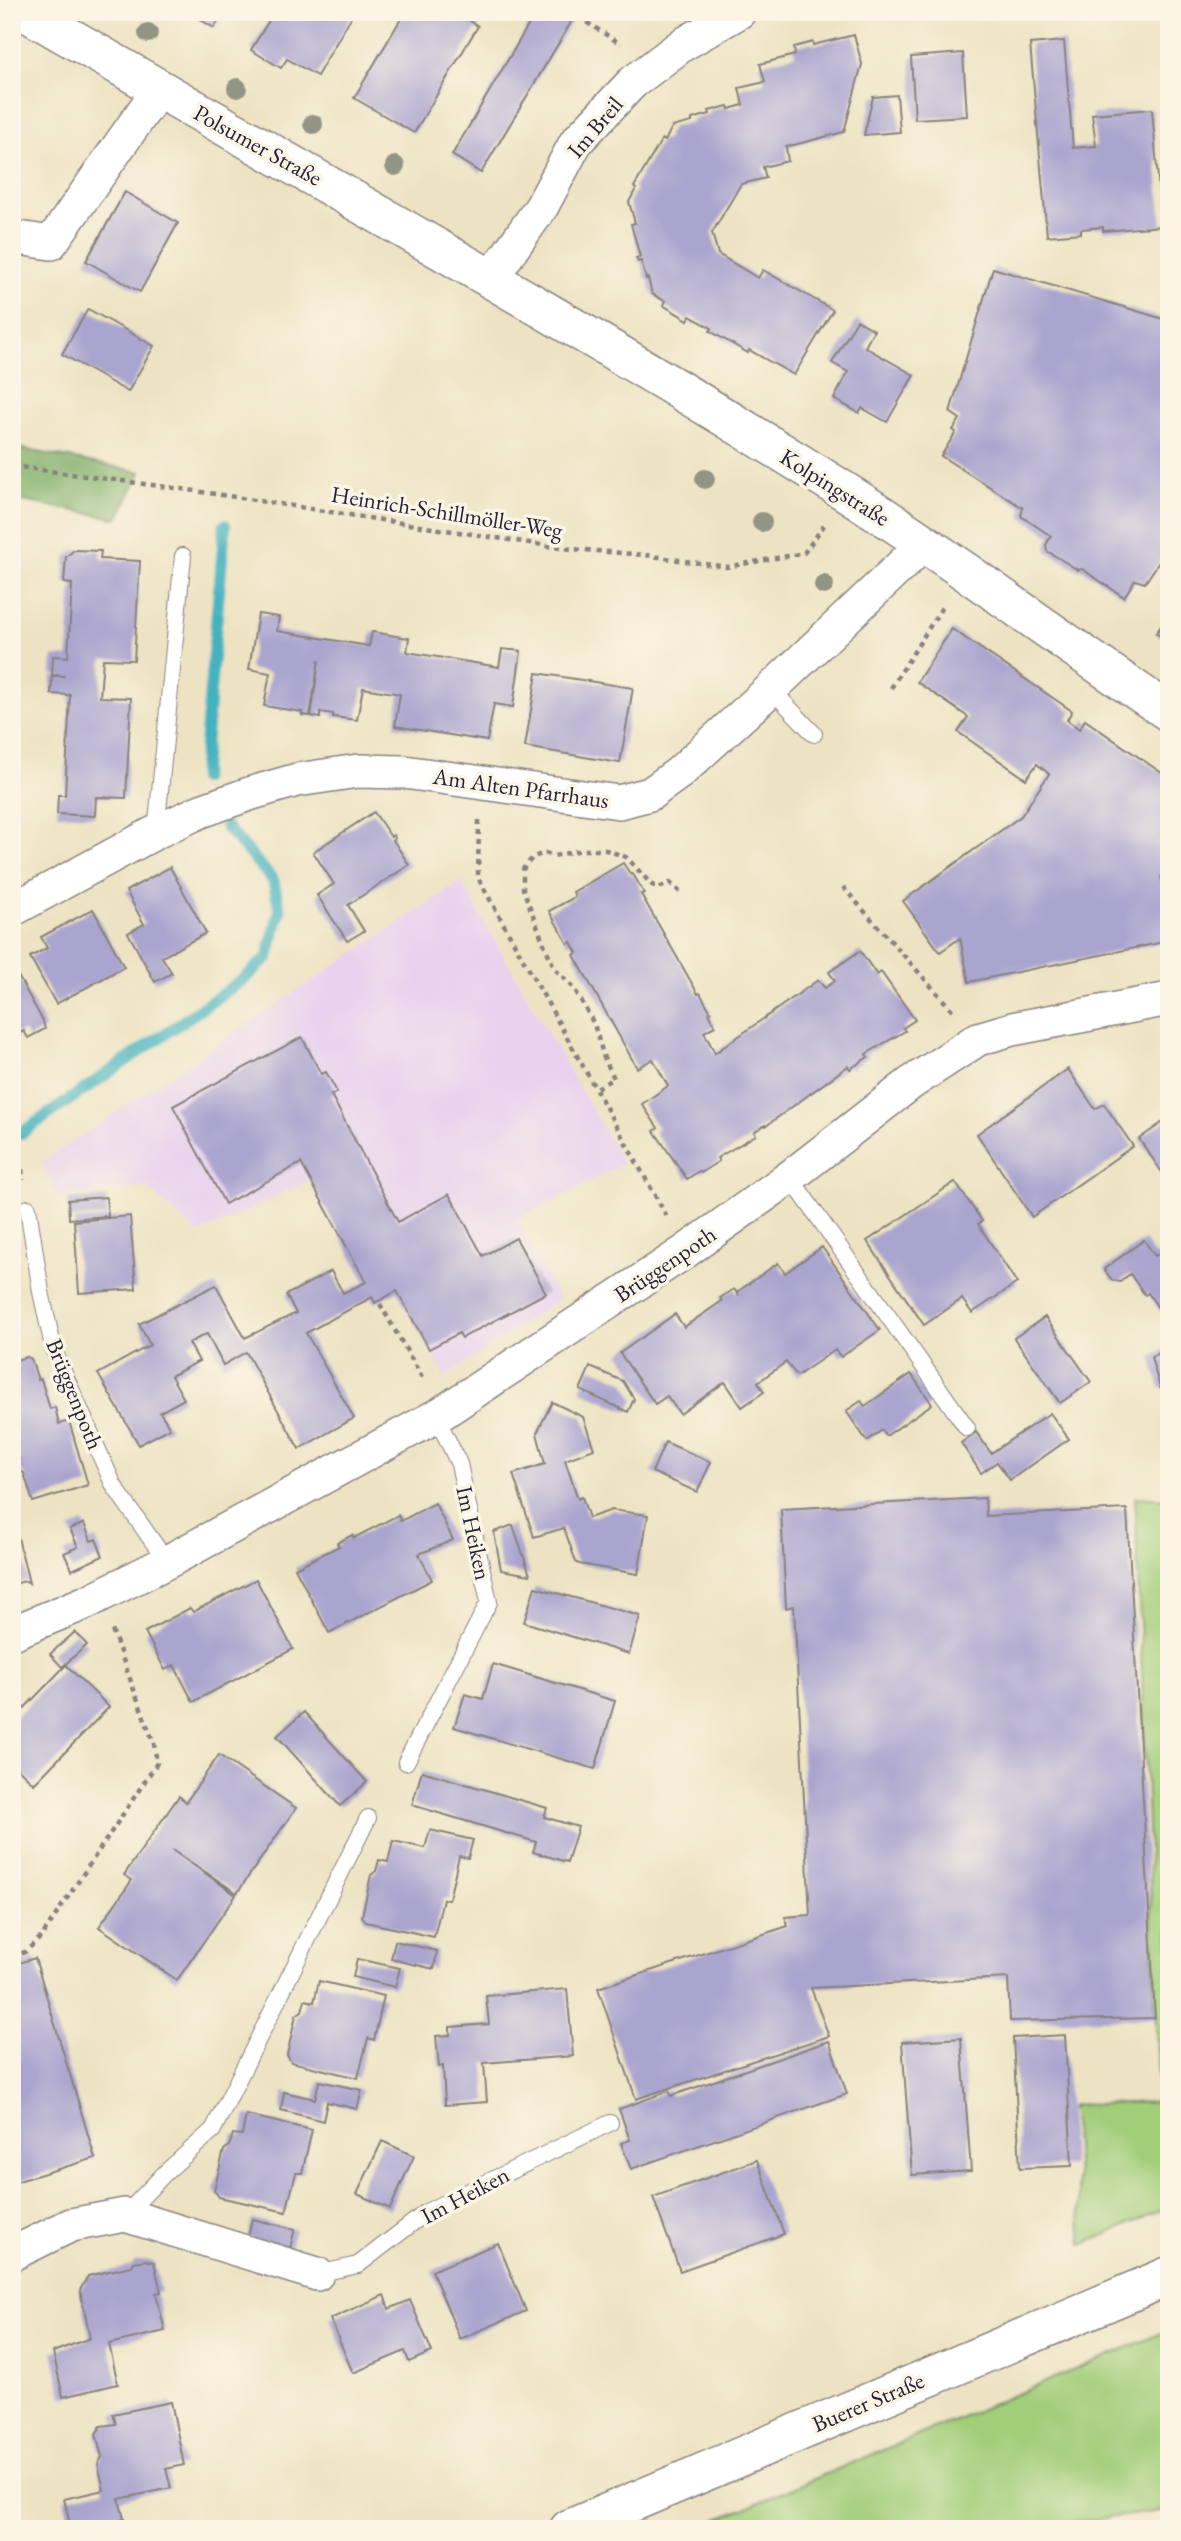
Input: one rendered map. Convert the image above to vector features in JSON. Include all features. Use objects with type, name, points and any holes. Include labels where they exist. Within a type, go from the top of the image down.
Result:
[{"type":"main road","name":"Polsumer Straße","points":[[26,12],[490,280]]},
{"type":"main road","name":"Kolpingstraße","points":[[490,280],[848,493],[965,570],[1097,665],[1169,712]]},
{"type":"main road","name":"Buerer Straße","points":[[569,2529],[1169,2276]]},
{"type":"street","name":"Im Breil","points":[[490,280],[542,206],[576,142],[632,83],[729,14]]},
{"type":"street","points":[[12,237],[51,243],[159,89]]},
{"type":"street","name":"Am Alten Pfarrhaus","points":[[12,910],[156,832],[201,811],[297,780],[358,771],[404,772],[619,802],[650,794],[679,773],[924,544]]},
{"type":"street","name":"Brüggenpoth","points":[[12,1633],[99,1597],[167,1563],[439,1414],[686,1251],[790,1177],[911,1083],[978,1039],[1012,1029],[1169,999]]},
{"type":"street","name":"Im Heiken","points":[[12,2254],[71,2225],[125,2215],[317,2274]]},
{"type":"lane","points":[[156,832],[183,556]]},
{"type":"lane","points":[[771,689],[814,734]]},
{"type":"lane","points":[[790,1177],[967,1428]]},
{"type":"lane","name":"Brüggenpoth","points":[[28,1208],[41,1293],[54,1351],[114,1486],[167,1563]]},
{"type":"lane","name":"Im Heiken","points":[[406,1762],[489,1602],[459,1464],[439,1414]]},
{"type":"lane","points":[[125,2215],[166,2172],[213,2130],[368,1818]]},
{"type":"lane","name":"Im Heiken","points":[[317,2274],[358,2265],[428,2211],[610,2123]]},
{"type":"path","points":[[570,12],[654,66]]},
{"type":"path","name":"Heinrich-Schillmöller-Weg","points":[[12,466],[196,491],[561,548],[645,555],[726,567],[804,553],[848,493]]},
{"type":"path","points":[[891,688],[965,570]]},
{"type":"path","points":[[480,782],[478,878],[686,1251]]},
{"type":"path","points":[[597,1088],[614,1078],[604,1058],[594,1024],[574,988],[555,969],[544,944],[523,889],[523,869],[533,857],[545,853],[554,856],[582,850],[606,850],[626,857],[652,885],[659,888],[670,883],[680,892]]},
{"type":"path","points":[[843,887],[978,1039]]},
{"type":"path","points":[[380,1304],[439,1414]]},
{"type":"path","points":[[12,1956],[26,1952],[42,1936],[157,1763],[154,1744],[99,1597]]},
{"type":"shaded area","points":[[461,881],[623,1164],[517,1220],[559,1299],[445,1377],[397,1291],[374,1303],[372,1297],[306,1333],[286,1295],[331,1271],[343,1293],[365,1281],[310,1180],[198,1234],[146,1187],[58,1196],[42,1162]]},
{"type":"green space","points":[[12,447],[141,472],[118,519],[12,499]]},
{"type":"green space","points":[[1135,1497],[1169,1499],[1169,2207],[1082,2245],[1072,2105],[1159,2102]]},
{"type":"green space","points":[[1169,2330],[1169,2510],[1018,2529],[695,2529]]},
{"type":"building","points":[[188,12],[224,12],[214,28]]},
{"type":"building","points":[[274,12],[353,14],[317,76],[287,59],[281,68],[251,50]]},
{"type":"building","points":[[405,12],[456,12],[478,26],[414,133],[354,98]]},
{"type":"building","points":[[536,12],[562,12],[573,19],[481,173],[452,155]]},
{"type":"building","points":[[854,35],[862,64],[844,132],[786,147],[788,161],[763,167],[766,178],[741,184],[712,233],[718,254],[758,278],[763,270],[833,310],[794,375],[749,350],[748,353],[690,316],[688,320],[663,305],[665,301],[652,294],[641,261],[638,262],[636,258],[640,257],[631,224],[635,223],[629,202],[636,189],[634,187],[672,127],[692,122],[692,119],[710,114],[709,111],[743,105],[739,88],[765,82],[760,64],[795,55],[794,47]]},
{"type":"building","points":[[1064,41],[1073,148],[1096,146],[1092,114],[1152,109],[1162,226],[1103,231],[1103,227],[1081,229],[1081,233],[1047,236],[1030,44]]},
{"type":"building","points":[[963,53],[967,116],[915,119],[911,57]]},
{"type":"building","points":[[897,95],[900,132],[864,135],[873,97]]},
{"type":"building","points":[[125,192],[178,223],[140,292],[86,261]]},
{"type":"building","points":[[993,268],[1167,320],[1169,317],[1169,547],[1145,583],[1135,580],[1124,597],[1082,569],[1078,570],[1047,551],[1046,545],[1051,536],[1021,516],[1023,508],[941,456],[956,432],[953,430],[960,419],[950,412]]},
{"type":"building","points":[[88,309],[154,346],[128,392],[62,354]]},
{"type":"building","points":[[857,320],[874,330],[865,347],[914,375],[887,422],[862,408],[859,413],[834,399],[848,372],[832,363]]},
{"type":"building","points":[[74,550],[101,551],[100,559],[140,561],[134,660],[103,659],[100,697],[131,698],[126,798],[96,797],[95,816],[57,814],[58,795],[65,795],[70,695],[51,694],[52,676],[65,676],[52,675],[53,656],[68,657],[72,584],[64,583],[66,557]]},
{"type":"building","points":[[258,614],[279,617],[277,631],[369,646],[372,632],[409,638],[407,652],[499,667],[502,649],[521,651],[513,707],[494,704],[487,741],[395,726],[400,694],[363,688],[357,720],[333,717],[333,714],[320,712],[320,718],[311,716],[319,660],[310,716],[302,715],[302,712],[264,706],[270,673],[249,669]]},
{"type":"building","points":[[1169,615],[1169,642],[1156,633]]},
{"type":"building","points":[[952,629],[1072,711],[1067,720],[1079,729],[1085,720],[1169,778],[1169,851],[1166,854],[1169,856],[1169,875],[1161,877],[1169,906],[1169,941],[969,982],[960,938],[940,952],[903,901],[1021,816],[1049,774],[1037,764],[1026,779],[958,732],[968,717],[917,682]]},
{"type":"building","points":[[537,673],[633,688],[620,763],[525,747]]},
{"type":"building","points":[[374,812],[391,837],[393,835],[395,838],[393,840],[409,865],[348,905],[364,931],[347,941],[317,895],[334,884],[313,852]]},
{"type":"building","points":[[623,863],[631,875],[633,874],[644,893],[641,894],[711,1012],[709,1013],[715,1026],[704,1032],[715,1053],[818,980],[825,988],[835,981],[829,972],[860,951],[877,975],[881,972],[915,1020],[903,1028],[905,1031],[866,1054],[868,1057],[850,1069],[848,1066],[754,1132],[756,1135],[717,1158],[719,1161],[687,1179],[654,1131],[658,1128],[642,1104],[668,1086],[653,1059],[637,1068],[574,955],[577,953],[571,942],[568,944],[549,911],[575,897],[573,892]]},
{"type":"building","points":[[170,867],[206,933],[162,957],[172,973],[155,982],[128,933],[144,924],[126,891]]},
{"type":"building","points":[[93,909],[124,967],[56,1004],[30,957],[47,948],[41,937]]},
{"type":"building","points":[[12,965],[45,1029],[28,1038],[24,1031],[12,1037]]},
{"type":"building","points":[[302,1037],[321,1074],[326,1072],[337,1092],[331,1095],[398,1222],[449,1194],[483,1256],[516,1238],[546,1293],[462,1338],[459,1333],[429,1349],[397,1291],[375,1303],[372,1297],[306,1333],[354,1418],[299,1449],[246,1352],[223,1365],[207,1334],[204,1335],[189,1343],[199,1361],[171,1376],[184,1399],[160,1412],[170,1428],[139,1445],[98,1374],[150,1345],[139,1324],[216,1285],[245,1338],[296,1313],[286,1295],[331,1271],[343,1293],[366,1282],[301,1163],[225,1204],[173,1106]]},
{"type":"building","points":[[1068,1069],[1095,1109],[1104,1104],[1133,1146],[1032,1217],[977,1134]]},
{"type":"building","points":[[1169,1118],[1169,1172],[1164,1175],[1139,1139]]},
{"type":"building","points":[[955,1182],[982,1221],[978,1224],[1017,1283],[972,1313],[962,1299],[924,1325],[867,1241]]},
{"type":"building","points":[[106,1197],[108,1216],[69,1219],[68,1200]]},
{"type":"building","points":[[130,1216],[136,1289],[79,1293],[74,1221]]},
{"type":"building","points":[[1144,1240],[1155,1256],[1169,1247],[1169,1324],[1148,1293],[1145,1295],[1130,1274],[1120,1282],[1112,1280],[1104,1269]]},
{"type":"building","points":[[822,1247],[880,1330],[841,1357],[835,1350],[797,1376],[786,1362],[758,1382],[764,1392],[742,1407],[725,1382],[680,1414],[667,1396],[655,1404],[620,1353],[675,1314],[684,1327],[722,1301],[720,1298],[734,1289],[739,1296],[737,1292],[778,1263],[785,1273]]},
{"type":"building","points":[[1045,1317],[1091,1382],[1060,1403],[1014,1338]]},
{"type":"building","points":[[1169,1347],[1169,1386],[1160,1388],[1151,1357]]},
{"type":"building","points":[[27,1357],[31,1359],[38,1380],[41,1379],[50,1409],[55,1407],[59,1424],[69,1421],[88,1485],[33,1502],[24,1473],[17,1470],[20,1461],[16,1448],[12,1449],[12,1361]]},
{"type":"building","points":[[590,1367],[623,1381],[634,1399],[628,1412],[580,1390]]},
{"type":"building","points":[[911,1374],[932,1404],[886,1436],[882,1430],[867,1441],[846,1411],[861,1401],[865,1406]]},
{"type":"building","points":[[552,1402],[583,1417],[594,1449],[565,1460],[578,1499],[582,1497],[589,1518],[612,1510],[648,1515],[638,1574],[579,1564],[564,1528],[534,1537],[513,1474],[545,1464],[537,1433]]},
{"type":"building","points":[[1050,1413],[1069,1439],[1010,1480],[997,1462],[981,1473],[961,1443],[976,1432],[991,1453]]},
{"type":"building","points":[[665,1442],[711,1462],[697,1492],[652,1472]]},
{"type":"building","points":[[985,1498],[986,1516],[1127,1509],[1155,2018],[1010,2021],[1008,1978],[811,1988],[829,2036],[636,2099],[598,1988],[788,1926],[785,1917],[810,1915],[794,1606],[786,1608],[781,1509]]},
{"type":"building","points":[[435,1503],[453,1540],[419,1554],[432,1580],[329,1633],[295,1568],[339,1546],[337,1543],[352,1535],[354,1538],[398,1515],[401,1521]]},
{"type":"building","points":[[12,1517],[29,1583],[26,1581],[12,1584]]},
{"type":"building","points":[[84,1523],[91,1541],[96,1539],[103,1556],[72,1570],[64,1553],[78,1547],[70,1529]]},
{"type":"building","points":[[513,1525],[530,1575],[501,1570],[494,1532]]},
{"type":"building","points":[[256,1579],[293,1649],[193,1702],[174,1665],[165,1670],[145,1632],[190,1608],[193,1612]]},
{"type":"building","points":[[535,1587],[640,1616],[629,1654],[524,1622]]},
{"type":"building","points":[[75,1632],[87,1645],[62,1667],[50,1654]]},
{"type":"building","points":[[493,1664],[615,1701],[595,1769],[454,1727],[465,1694],[483,1699]]},
{"type":"building","points":[[66,1665],[109,1707],[34,1784],[12,1763],[12,1721]]},
{"type":"building","points":[[304,1712],[367,1782],[340,1806],[277,1736]]},
{"type":"building","points":[[219,1755],[296,1808],[237,1893],[172,1850],[236,1895],[177,1980],[99,1927],[132,1880],[124,1875],[151,1836],[179,1796],[186,1802]]},
{"type":"building","points":[[422,1771],[547,1808],[544,1817],[578,1827],[567,1862],[533,1852],[536,1842],[412,1805]]},
{"type":"building","points":[[430,1830],[473,1840],[468,1858],[459,1856],[449,1899],[443,1899],[434,1937],[366,1922],[362,1916],[371,1875],[376,1871],[379,1860],[388,1862],[393,1841],[425,1848]]},
{"type":"building","points":[[395,1941],[437,1951],[434,1969],[391,1959]]},
{"type":"building","points":[[35,1958],[95,2158],[12,2183],[12,1965]]},
{"type":"building","points":[[357,1959],[400,1968],[395,1987],[353,1977]]},
{"type":"building","points":[[319,1981],[384,1996],[374,2040],[368,2038],[358,2078],[291,2062],[287,2055],[296,2015],[302,2011],[305,2000],[314,2002]]},
{"type":"building","points":[[567,1989],[573,2056],[484,2063],[487,2102],[445,2105],[443,2066],[439,2067],[436,2036],[450,2035],[450,2027],[489,2024],[486,1996]]},
{"type":"building","points":[[1065,2035],[1072,2166],[1020,2168],[1013,2038]]},
{"type":"building","points":[[961,2038],[971,2171],[912,2175],[902,2042]]},
{"type":"building","points":[[829,2041],[847,2094],[631,2169],[621,2143],[630,2140],[619,2109],[669,2091],[671,2096]]},
{"type":"building","points":[[319,2081],[362,2090],[357,2109],[327,2102],[323,2121],[281,2110],[284,2092],[315,2099]]},
{"type":"building","points":[[246,2115],[312,2130],[302,2173],[296,2173],[286,2212],[219,2197],[214,2190],[224,2150],[229,2146],[233,2134],[242,2135]]},
{"type":"building","points":[[382,2141],[414,2156],[390,2209],[357,2194]]},
{"type":"building","points":[[757,2160],[784,2234],[680,2271],[653,2197]]},
{"type":"building","points":[[252,2219],[295,2229],[290,2248],[248,2237]]},
{"type":"building","points":[[498,2243],[526,2311],[460,2339],[432,2271]]},
{"type":"building","points":[[146,2260],[154,2262],[161,2292],[156,2293],[165,2331],[109,2344],[118,2384],[63,2397],[53,2352],[90,2338],[80,2290],[88,2276]]},
{"type":"building","points":[[384,2295],[389,2309],[410,2300],[432,2352],[409,2362],[405,2351],[353,2373],[330,2319]]},
{"type":"building","points":[[171,2402],[184,2465],[166,2469],[171,2488],[119,2499],[124,2519],[102,2529],[71,2529],[64,2499],[104,2490],[98,2464],[102,2457],[96,2434],[101,2426],[116,2424],[113,2414]]},
{"type":"waterway","points":[[202,779],[225,525]]},
{"type":"waterway","points":[[20,1134],[244,979],[268,957],[280,910],[273,880],[226,827]]}]
